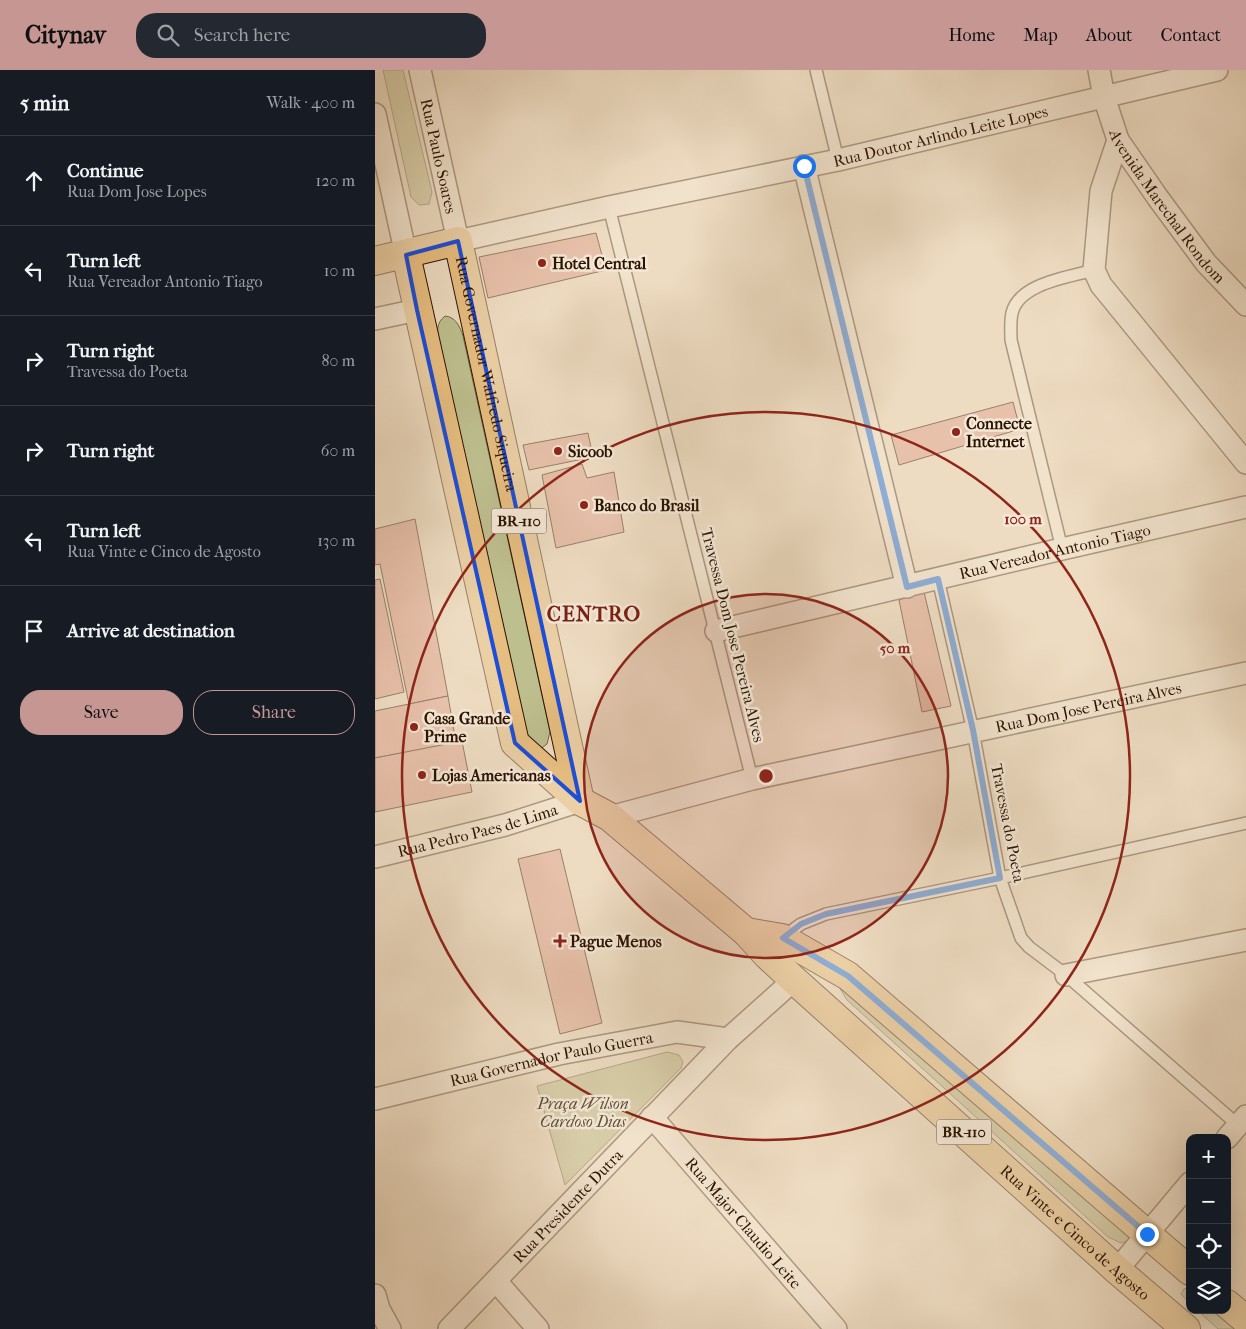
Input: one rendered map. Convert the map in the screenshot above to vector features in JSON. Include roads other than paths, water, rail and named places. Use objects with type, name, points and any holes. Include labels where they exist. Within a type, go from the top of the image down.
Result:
[{"type":"main road","points":[[375,261],[458,241]]},
{"type":"main road","name":"Rua Governador Walfredo Siqueira","points":[[458,241],[580,800]]},
{"type":"main road","name":"BR-110","points":[[406,254],[417,310]]},
{"type":"main road","name":"Rua Pedro Paes de Lima","points":[[417,310],[515,743],[580,800],[610,817]]},
{"type":"main road","name":"BR-110","points":[[610,817],[746,932],[783,938],[848,976],[1188,1269]]},
{"type":"main road","name":"Rua Vinte e Cinco de Agosto","points":[[746,932],[794,980],[1117,1270],[1186,1329]]},
{"type":"main road","points":[[1231,1307],[1246,1320]]},
{"type":"street","name":"Rua Paulo Soares","points":[[420,70],[458,241]]},
{"type":"street","name":"Avenida Marechal Rondom","points":[[1099,70],[1104,97],[1119,140],[1158,198],[1206,263],[1246,305]]},
{"type":"street","name":"Rua Doutor Arlindo Leite Lopes","points":[[458,241],[609,207],[838,160],[1217,70]]},
{"type":"street","points":[[375,114],[406,254]]},
{"type":"street","points":[[1119,140],[1101,190],[1094,270],[1101,285],[1246,463]]},
{"type":"street","points":[[804,166],[907,587]]},
{"type":"street","points":[[375,318],[417,310]]},
{"type":"street","name":"Rua Vereador Antonio Tiago","points":[[716,631],[1246,507]]},
{"type":"street","name":"Rua Dom Jose Pereira Alves","points":[[610,817],[752,779],[973,730],[1246,673]]},
{"type":"street","name":"Rua Pedro Paes de Lima","points":[[375,857],[505,826],[580,800]]},
{"type":"street","points":[[1066,976],[1246,940]]},
{"type":"street","name":"Rua Presidente Dutra","points":[[449,1329],[728,1039],[794,980]]},
{"type":"street","name":"Rua Governador Paulo Guerra","points":[[375,1099],[559,1054],[677,1032],[728,1039]]},
{"type":"street","name":"Rua Major Claudio Leite","points":[[653,1117],[836,1329]]},
{"type":"street","points":[[1117,1270],[1186,1188]]},
{"type":"street","points":[[496,1280],[539,1329]]},
{"type":"street","points":[[375,1295],[379,1310],[390,1329]]},
{"type":"lane","points":[[816,70],[838,160]]},
{"type":"lane","name":"Travessa Dom Jose Pereira Alves","points":[[609,207],[752,779]]},
{"type":"lane","points":[[1062,549],[1011,340],[1013,311],[1024,295],[1036,286],[1094,270]]},
{"type":"lane","name":"Travessa do Poeta","points":[[938,579],[973,730],[1000,878],[1021,938],[1029,947],[1066,976],[1237,1126]]},
{"type":"lane","points":[[783,938],[801,924],[826,914],[1000,878],[1246,823]]},
{"type":"place","name":"Hotel Central","points":[[542,263]]},
{"type":"place","name":"Connecte Internet","points":[[956,432]]},
{"type":"place","name":"Sicoob","points":[[558,451]]},
{"type":"place","name":"Banco do Brasil","points":[[584,505]]},
{"type":"place","name":"Casa Grande Prime","points":[[414,727]]},
{"type":"place","name":"Lojas Americanas","points":[[422,775]]},
{"type":"place","name":"Pague Menos","points":[[560,941]]},
{"type":"district","name":"CENTRO","points":[[594,614]]},
{"type":"park label","name":"Praça Wilson Cardoso Dias","points":[[583,1112]]}]
